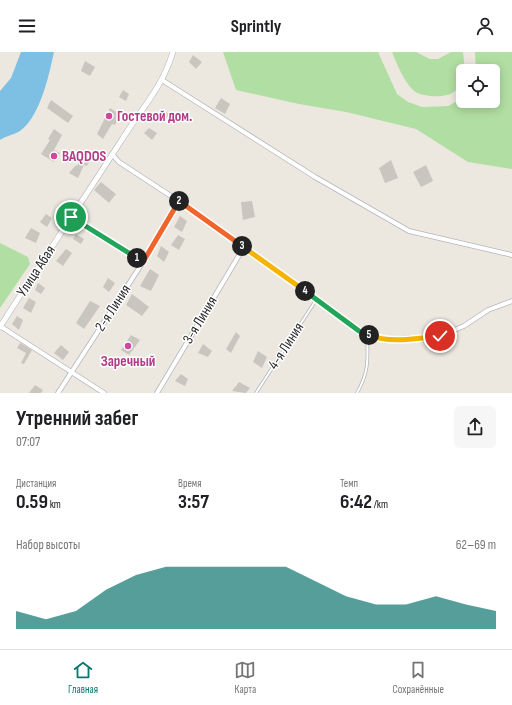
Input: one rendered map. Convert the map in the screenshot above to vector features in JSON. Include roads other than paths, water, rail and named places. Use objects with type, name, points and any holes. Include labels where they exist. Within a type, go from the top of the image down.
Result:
[{"type":"street","name":"Улица Абая","points":[[0,327],[112,154],[152,98],[162,80],[173,52]]},
{"type":"street","points":[[162,80],[315,177],[409,230],[512,255]]},
{"type":"street","points":[[112,154],[119,162],[244,247],[359,331],[376,338],[395,339],[440,336],[464,326],[488,310],[512,301]]},
{"type":"street","name":"2-я Линия","points":[[58,393],[143,262],[178,201]]},
{"type":"street","points":[[71,217],[143,262]]},
{"type":"street","name":"3-я Линия","points":[[157,393],[244,247]]},
{"type":"street","points":[[0,327],[104,393]]},
{"type":"lane","name":"4-я Линия","points":[[256,393],[316,299]]},
{"type":"lane","points":[[357,393],[365,379],[368,354],[367,334]]},
{"type":"water","points":[[21,52],[54,52],[43,95],[33,116],[27,125],[20,131],[0,140],[0,91],[11,78]]},
{"type":"place","name":"Гостевой дом.","points":[[109,116]]},
{"type":"place","name":"BAQDOS","points":[[54,156]]},
{"type":"place","name":"Заречный","points":[[128,346]]}]
